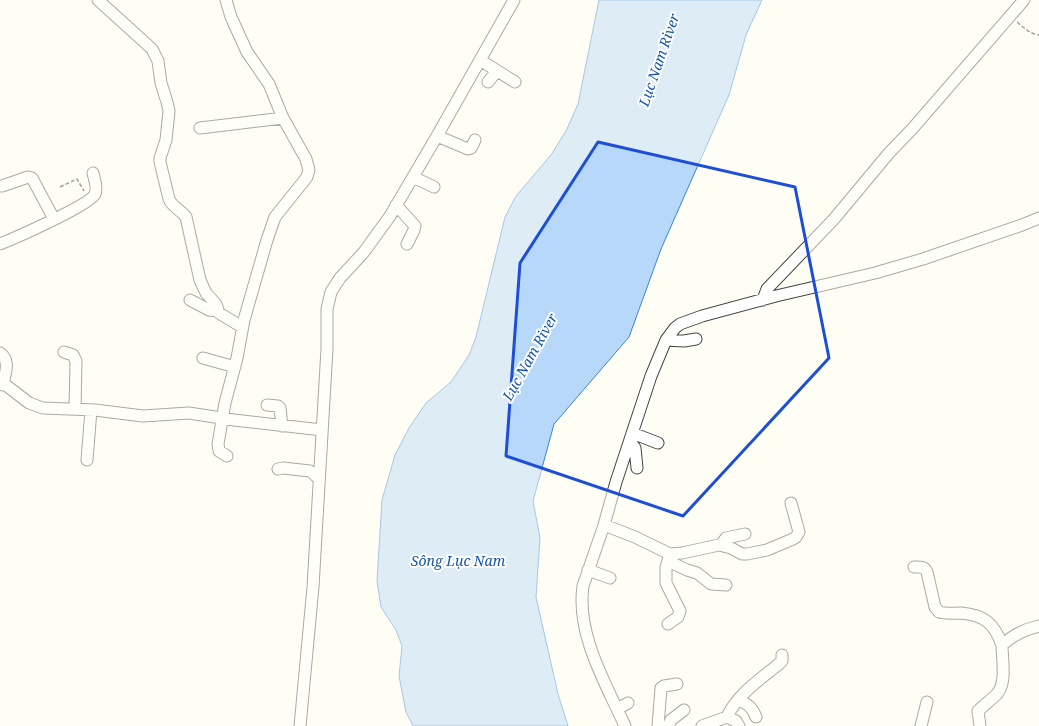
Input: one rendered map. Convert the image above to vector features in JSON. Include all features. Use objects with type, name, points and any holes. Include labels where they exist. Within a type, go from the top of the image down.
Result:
[{"type":"street","points":[[98,0],[141,38],[152,50],[158,61],[160,83],[169,111],[166,140],[160,158],[161,166],[171,204],[186,217],[200,280],[206,293],[216,304],[218,311]]},
{"type":"street","points":[[226,0],[231,17],[247,52],[269,84],[283,118],[309,166],[309,174],[274,218],[254,280],[242,328],[235,367],[225,403],[218,444],[219,451],[227,456]]},
{"type":"street","points":[[300,726],[305,687],[313,587],[327,350],[327,309],[331,292],[340,278],[364,252],[396,205],[514,0]]},
{"type":"street","points":[[763,300],[767,289],[834,219],[889,153],[913,128],[1024,0]]},
{"type":"street","points":[[480,60],[515,82]]},
{"type":"street","points":[[488,82],[497,71]]},
{"type":"street","points":[[200,128],[283,118]]},
{"type":"street","points":[[437,136],[468,149],[471,148],[475,140]]},
{"type":"street","points":[[0,244],[21,236],[89,200],[95,194],[96,189],[93,173]]},
{"type":"street","points":[[2,186],[28,177],[32,178],[54,219]]},
{"type":"street","points":[[413,177],[434,187]]},
{"type":"street","points":[[396,205],[415,226],[407,244]]},
{"type":"street","points":[[625,726],[599,670],[588,641],[582,605],[583,586],[651,376],[666,340],[675,328],[680,324],[702,316],[923,260],[1039,218]]},
{"type":"street","points":[[190,300],[211,311],[218,311],[242,328]]},
{"type":"street","points":[[666,340],[684,341],[696,339]]},
{"type":"street","points":[[64,352],[73,355],[76,361],[75,406]]},
{"type":"street","points":[[0,353],[7,360],[2,384],[29,403],[43,408],[75,406],[91,410],[143,416],[189,413],[322,430]]},
{"type":"street","points":[[203,358],[235,367]]},
{"type":"street","points":[[75,406],[80,403],[79,390]]},
{"type":"street","points":[[267,405],[278,406],[280,408],[282,426]]},
{"type":"street","points":[[87,460],[91,410]]},
{"type":"street","points":[[631,437],[658,443]]},
{"type":"street","points":[[631,437],[635,448],[637,468]]},
{"type":"street","points":[[278,469],[310,471],[319,479]]},
{"type":"street","points":[[669,557],[724,545],[742,554],[747,554],[768,550],[792,540],[799,532],[791,503]]},
{"type":"street","points":[[604,525],[635,537],[669,557],[687,570],[697,573],[711,584],[726,585]]},
{"type":"street","points":[[724,545],[723,542],[726,538],[744,534]]},
{"type":"street","points":[[668,624],[678,617],[680,611],[666,583],[666,567],[669,557]]},
{"type":"street","points":[[914,567],[925,568],[935,607],[939,612],[976,616],[986,620],[998,633],[1002,645],[1003,668],[1001,687],[998,693],[978,711],[980,726]]},
{"type":"street","points":[[588,570],[610,578]]},
{"type":"street","points":[[1002,645],[1009,638],[1026,629],[1039,626]]},
{"type":"street","points":[[706,725],[727,717],[732,706],[743,693],[780,663],[782,660],[782,655]]},
{"type":"street","points":[[658,726],[661,688],[664,686],[677,684]]},
{"type":"street","points":[[738,700],[747,703],[753,709],[756,717]]},
{"type":"street","points":[[921,726],[927,702]]},
{"type":"street","points":[[617,709],[628,703]]},
{"type":"street","points":[[668,726],[671,720],[684,710]]},
{"type":"street","points":[[727,717],[736,722],[738,726]]},
{"type":"path","points":[[1010,16],[1028,32],[1039,35]]},
{"type":"path","points":[[60,187],[77,179],[89,200]]},
{"type":"highlighted area","points":[[598,142],[795,187],[829,358],[683,516],[506,456],[520,263]]},
{"type":"water","name":"Sông Lục Nam","points":[[599,0],[762,0],[746,35],[729,95],[661,249],[629,337],[554,424],[533,501],[540,538],[536,597],[558,694],[568,726],[413,726],[406,712],[399,676],[402,646],[396,630],[381,607],[377,581],[382,500],[395,455],[409,428],[426,403],[451,382],[469,355],[476,337],[505,217],[516,196],[551,155],[566,131],[578,104]]},
{"type":"water label","name":"Lục Nam River","points":[[659,60]]},
{"type":"water label","name":"Lục Nam River","points":[[530,357]]}]
